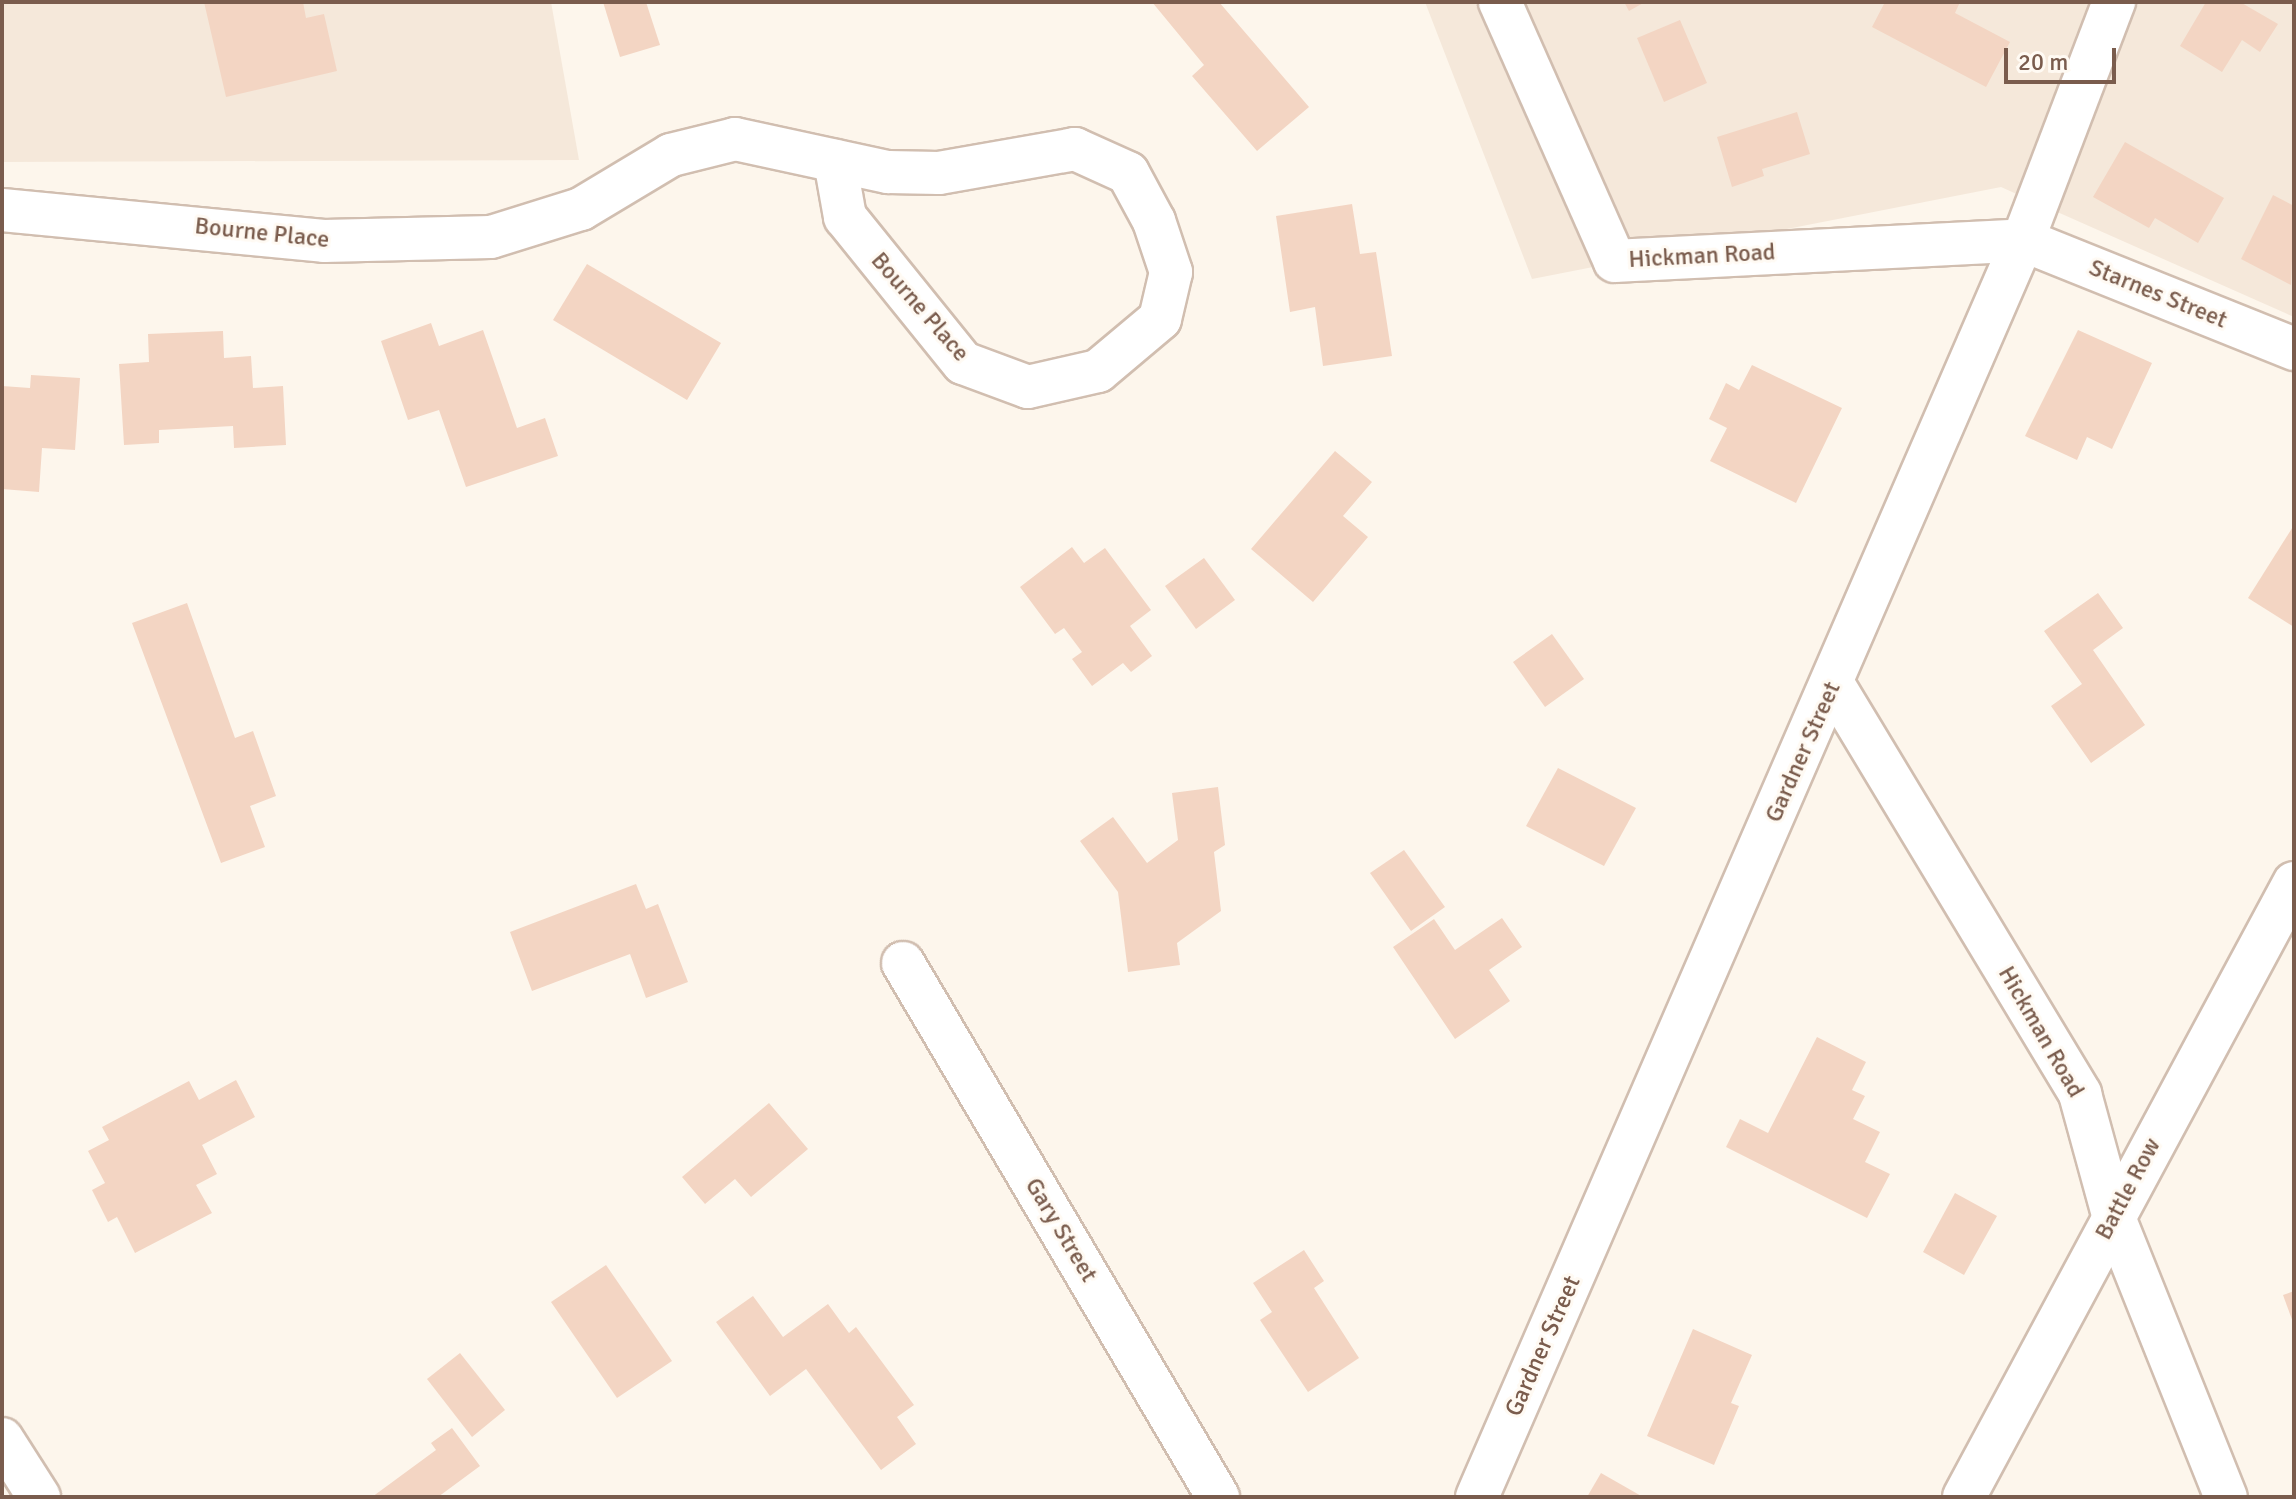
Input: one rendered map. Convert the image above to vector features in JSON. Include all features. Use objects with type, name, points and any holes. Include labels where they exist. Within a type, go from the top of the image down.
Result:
[{"type":"street","name":"Hickman Road","points":[[1500,2],[1615,261],[2023,240]]},
{"type":"street","name":"Gardner Street","points":[[1477,1497],[1833,684],[2023,240],[2114,2]]},
{"type":"street","name":"Bourne Place","points":[[2,210],[324,241],[491,237],[581,209],[671,155],[735,139],[888,172],[939,173],[1075,149],[1128,173],[1154,221],[1171,272],[1160,319],[1098,371],[1028,387],[963,363],[845,217],[835,161]]},
{"type":"street","name":"Starnes Street","points":[[2023,240],[2294,349]]},
{"type":"street","name":"Hickman Road","points":[[1833,684],[2080,1094],[2113,1215],[2226,1497]]},
{"type":"street","name":"Battle Row","points":[[1964,1497],[2294,883]]},
{"type":"street","name":"Gary Street","points":[[903,963],[1218,1497]]},
{"type":"street","points":[[2,1439],[39,1497]]},
{"type":"shaded area","points":[[2,2],[551,2],[579,160],[2,162]]},
{"type":"shaded area","points":[[1425,2],[2294,2],[2294,317],[2001,187],[1532,279]]},
{"type":"building","points":[[204,2],[303,2],[306,18],[324,14],[337,71],[226,97]]},
{"type":"building","points":[[603,2],[646,2],[660,45],[620,57]]},
{"type":"building","points":[[1152,2],[1219,2],[1309,107],[1257,151],[1192,76],[1204,65]]},
{"type":"building","points":[[1624,2],[1645,2],[1629,11]]},
{"type":"building","points":[[1885,2],[1960,2],[1955,13],[2010,42],[1986,87],[1872,27]]},
{"type":"building","points":[[2206,2],[2240,2],[2278,24],[2260,52],[2242,40],[2222,72],[2180,46]]},
{"type":"building","points":[[1680,20],[1707,83],[1664,102],[1637,38]]},
{"type":"building","points":[[1797,112],[1810,154],[1762,169],[1764,176],[1732,187],[1717,137]]},
{"type":"building","points":[[2125,142],[2224,198],[2198,243],[2155,218],[2149,228],[2093,197]]},
{"type":"building","points":[[2273,195],[2294,206],[2291,285],[2241,259]]},
{"type":"building","points":[[1352,204],[1360,254],[1376,252],[1392,356],[1323,366],[1315,307],[1290,312],[1276,216]]},
{"type":"building","points":[[587,264],[721,343],[687,400],[553,320]]},
{"type":"building","points":[[431,323],[439,346],[483,330],[517,428],[545,418],[558,456],[466,487],[439,410],[408,420],[381,341]]},
{"type":"building","points":[[2078,330],[2152,363],[2112,449],[2087,437],[2077,460],[2025,436]]},
{"type":"building","points":[[223,331],[224,358],[251,356],[253,388],[283,386],[286,445],[234,448],[233,426],[159,430],[159,443],[124,445],[119,364],[149,362],[148,334]]},
{"type":"building","points":[[1752,365],[1842,408],[1796,503],[1710,461],[1727,428],[1709,419],[1726,383],[1739,390]]},
{"type":"building","points":[[31,375],[80,378],[75,450],[42,448],[39,492],[2,489],[2,386],[30,388]]},
{"type":"building","points":[[1335,451],[1372,482],[1343,516],[1368,537],[1313,602],[1251,549]]},
{"type":"building","points":[[2294,525],[2294,627],[2248,598]]},
{"type":"building","points":[[1072,547],[1084,563],[1105,548],[1151,610],[1130,626],[1152,656],[1131,672],[1123,663],[1092,686],[1072,659],[1082,652],[1064,628],[1055,634],[1020,587]]},
{"type":"building","points":[[1204,558],[1235,600],[1196,629],[1165,586]]},
{"type":"building","points":[[2098,593],[2123,628],[2093,650],[2145,725],[2091,763],[2051,706],[2082,684],[2044,631]]},
{"type":"building","points":[[187,603],[235,738],[253,731],[276,796],[250,806],[265,847],[221,863],[132,623]]},
{"type":"building","points":[[1552,634],[1584,679],[1545,707],[1513,662]]},
{"type":"building","points":[[1558,768],[1636,808],[1604,866],[1526,826]]},
{"type":"building","points":[[1218,787],[1225,845],[1214,852],[1221,911],[1177,943],[1180,965],[1128,972],[1118,892],[1080,841],[1113,817],[1147,863],[1178,840],[1172,793]]},
{"type":"building","points":[[1404,850],[1445,907],[1411,931],[1370,873]]},
{"type":"building","points":[[636,884],[646,909],[658,904],[688,982],[646,998],[630,954],[532,991],[510,932]]},
{"type":"building","points":[[1502,918],[1522,947],[1489,970],[1510,1001],[1455,1039],[1393,947],[1434,919],[1455,950]]},
{"type":"building","points":[[1817,1037],[1866,1062],[1852,1090],[1865,1096],[1853,1119],[1880,1132],[1865,1162],[1890,1174],[1867,1218],[1726,1147],[1740,1119],[1768,1133]]},
{"type":"building","points":[[236,1080],[255,1117],[202,1145],[217,1174],[196,1185],[212,1213],[135,1253],[117,1217],[108,1222],[92,1190],[105,1183],[88,1151],[109,1140],[102,1127],[189,1081],[199,1100]]},
{"type":"building","points":[[769,1103],[808,1149],[751,1197],[735,1179],[705,1204],[682,1177]]},
{"type":"building","points":[[1955,1193],[1997,1216],[1964,1275],[1923,1252]]},
{"type":"building","points":[[1304,1250],[1324,1281],[1314,1288],[1359,1358],[1308,1392],[1260,1320],[1272,1312],[1253,1283]]},
{"type":"building","points":[[606,1265],[672,1361],[617,1398],[551,1302]]},
{"type":"building","points":[[2294,1291],[2294,1325],[2283,1295]]},
{"type":"building","points":[[753,1296],[783,1337],[828,1304],[849,1333],[856,1327],[914,1405],[897,1417],[916,1444],[881,1470],[806,1369],[770,1396],[716,1322]]},
{"type":"building","points":[[1693,1329],[1752,1355],[1731,1403],[1739,1406],[1714,1465],[1647,1436]]},
{"type":"building","points":[[460,1353],[505,1410],[472,1437],[427,1379]]},
{"type":"building","points":[[452,1428],[480,1466],[438,1497],[372,1497],[436,1450],[431,1443]]},
{"type":"building","points":[[1601,1473],[1643,1497],[1587,1497]]}]
